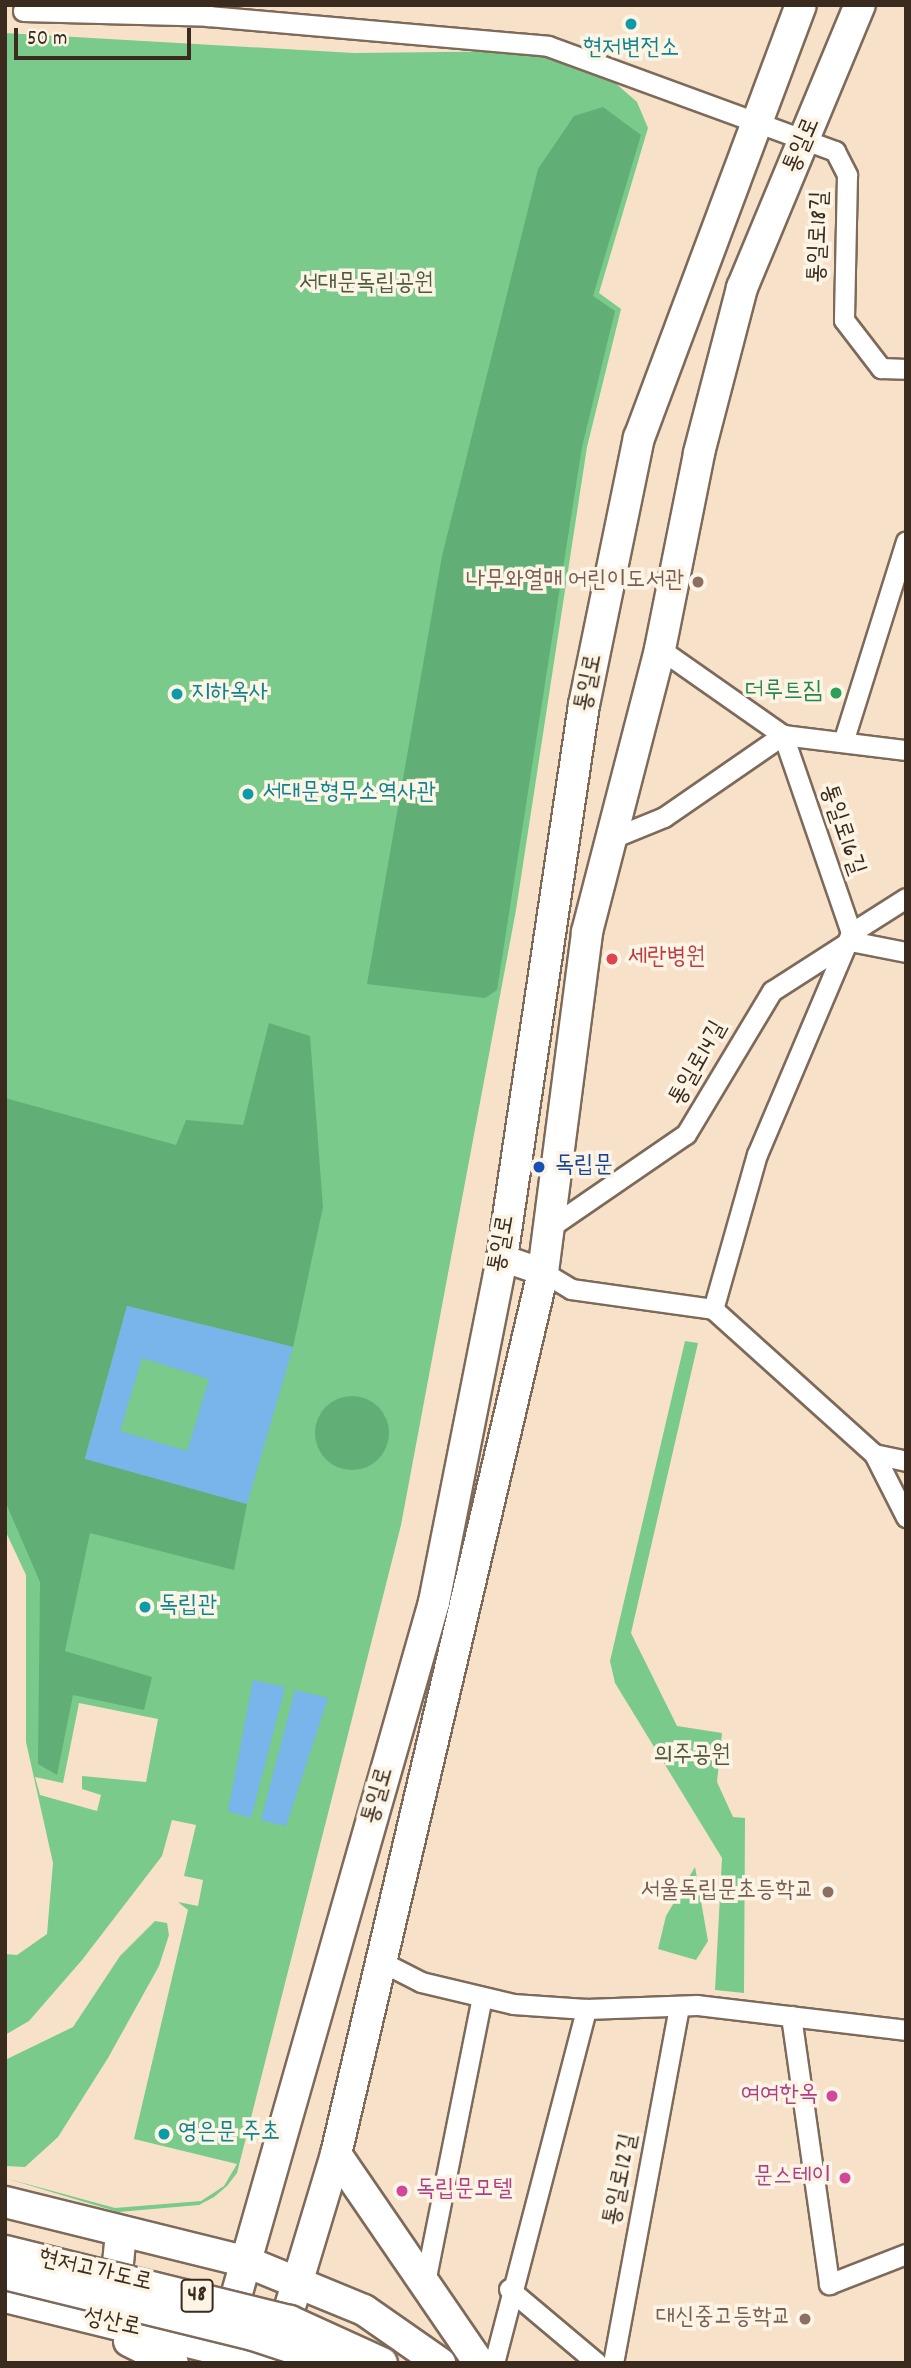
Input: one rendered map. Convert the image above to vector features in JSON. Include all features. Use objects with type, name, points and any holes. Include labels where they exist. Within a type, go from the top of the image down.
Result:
[{"type":"main road","name":"통일로","points":[[219,2356],[434,1602],[502,1258],[584,705],[636,450],[762,122],[801,5]]},
{"type":"main road","name":"통일로","points":[[273,2363],[336,2154],[543,1272],[587,932],[615,837],[660,649],[681,529],[742,288],[860,5]]},
{"type":"main road","points":[[502,1258],[543,1272]]},
{"type":"main road","points":[[336,2154],[424,2287],[479,2363]]},
{"type":"main road","points":[[5,2202],[121,2233],[201,2249],[247,2262],[364,2310],[440,2363]]},
{"type":"main road","points":[[201,2249],[249,2235],[264,2205]]},
{"type":"main road","points":[[64,2314],[94,2303],[117,2273],[121,2233]]},
{"type":"main road","name":"현저고가도로","points":[[5,2251],[290,2321],[382,2363]]},
{"type":"main road","name":"현저고가도로","points":[[5,2274],[253,2335],[338,2363]]},
{"type":"main road","name":"성산로","points":[[5,2297],[219,2356],[273,2363]]},
{"type":"main road","points":[[64,2314],[173,2363]]},
{"type":"street","name":"통일로","points":[[23,11],[202,10],[548,46],[762,122]]},
{"type":"street","name":"통일로18길","points":[[762,122],[835,151],[847,175],[845,320],[881,368],[906,369]]},
{"type":"street","points":[[844,739],[906,541]]},
{"type":"street","points":[[660,649],[783,735],[844,739],[906,750]]},
{"type":"street","points":[[615,837],[664,817],[783,735]]},
{"type":"street","name":"통일로16길","points":[[783,735],[850,937]]},
{"type":"street","name":"통일로14길","points":[[549,1228],[686,1134],[772,991],[906,898]]},
{"type":"street","points":[[906,952],[850,937],[809,1021],[757,1154],[713,1310],[874,1454],[906,1517]]},
{"type":"street","name":"통일로","points":[[543,1272],[571,1289],[713,1310]]},
{"type":"street","points":[[874,1454],[906,1461]]},
{"type":"street","points":[[382,1962],[421,1982],[482,1998],[586,2009],[679,2006],[791,2016],[905,2034]]},
{"type":"street","points":[[424,2287],[482,1998]]},
{"type":"street","name":"통일로12길","points":[[612,2363],[679,2006]]},
{"type":"street","points":[[494,2363],[509,2289],[586,2009]]},
{"type":"street","points":[[791,2016],[829,2284],[906,2254]]},
{"type":"street","points":[[509,2289],[597,2363]]},
{"type":"green space","name":"서대문독립공원","points":[[5,33],[354,53],[523,51],[605,74],[637,102],[648,128],[599,293],[621,309],[587,447],[516,910],[401,1525],[237,2173],[214,2197],[199,2205],[118,2212],[5,2178],[115,2208],[201,2201],[224,2186],[237,2164],[134,2139],[188,1910],[178,1902],[198,1906],[203,1880],[184,1876],[196,1825],[172,1820],[162,1856],[82,1960],[29,2021],[5,2035],[5,1954],[17,1955],[47,1934],[53,1863],[26,1742],[26,1575],[5,1530]],"holes":[[[79,1703],[158,1719],[146,1782],[82,1776],[82,1789],[101,1795],[97,1811],[40,1795],[35,1777],[63,1783]]]},
{"type":"green space","points":[[603,107],[641,135],[593,296],[615,311],[582,447],[497,990],[485,998],[367,984],[442,556],[538,169],[574,116]]},
{"type":"green space","points":[[269,1023],[310,1036],[323,1207],[293,1347],[127,1306],[85,1458],[247,1504],[234,1570],[90,1533],[65,1651],[152,1677],[144,1710],[73,1695],[57,1775],[38,1764],[40,1582],[5,1501],[5,1098],[176,1145],[186,1120],[243,1125]]},
{"type":"green space","name":"의주공원","points":[[685,1341],[698,1343],[631,1633],[677,1726],[722,1733],[717,1782],[733,1817],[745,1818],[744,1993],[715,1990],[722,1858],[615,1683],[610,1661]]},
{"type":"green space","points":[[352,1396],[366,1399],[378,1407],[386,1419],[389,1433],[386,1447],[378,1459],[366,1467],[352,1470],[338,1467],[326,1459],[318,1447],[315,1433],[318,1419],[326,1407],[338,1399]]},
{"type":"green space","points":[[695,1867],[708,1941],[696,1960],[658,1949],[666,1916]]},
{"type":"green space","points":[[155,1921],[167,1923],[169,1935],[159,1966],[108,2058],[58,2137],[25,2167],[5,2166],[5,2060],[73,2027],[120,1956]]},
{"type":"water","points":[[127,1306],[293,1347],[247,1504],[85,1459]],"holes":[[[142,1358],[209,1379],[187,1451],[120,1431]]]},
{"type":"water","points":[[253,1680],[285,1687],[251,1818],[228,1811]]},
{"type":"water","points":[[295,1690],[328,1698],[286,1826],[261,1820]]},
{"type":"place","name":"현저변전소","points":[[631,24]]},
{"type":"place","name":"나무와열매 어린이도서관","points":[[698,582]]},
{"type":"place","name":"더루트짐","points":[[836,693]]},
{"type":"place","name":"지하옥사","points":[[177,694]]},
{"type":"place","name":"서대문형무소역사관","points":[[248,794]]},
{"type":"place","name":"세란병원","points":[[612,959]]},
{"type":"place","name":"독립문","points":[[539,1167]]},
{"type":"place","name":"독립관","points":[[145,1607]]},
{"type":"place","name":"서울독립문초등학교","points":[[828,1892]]},
{"type":"place","name":"여여한옥","points":[[832,2096]]},
{"type":"place","name":"영은문 주초","points":[[164,2134]]},
{"type":"place","name":"문스테이","points":[[845,2178]]},
{"type":"place","name":"독립문모텔","points":[[402,2191]]},
{"type":"place","name":"대신중고등학교","points":[[805,2319]]}]
